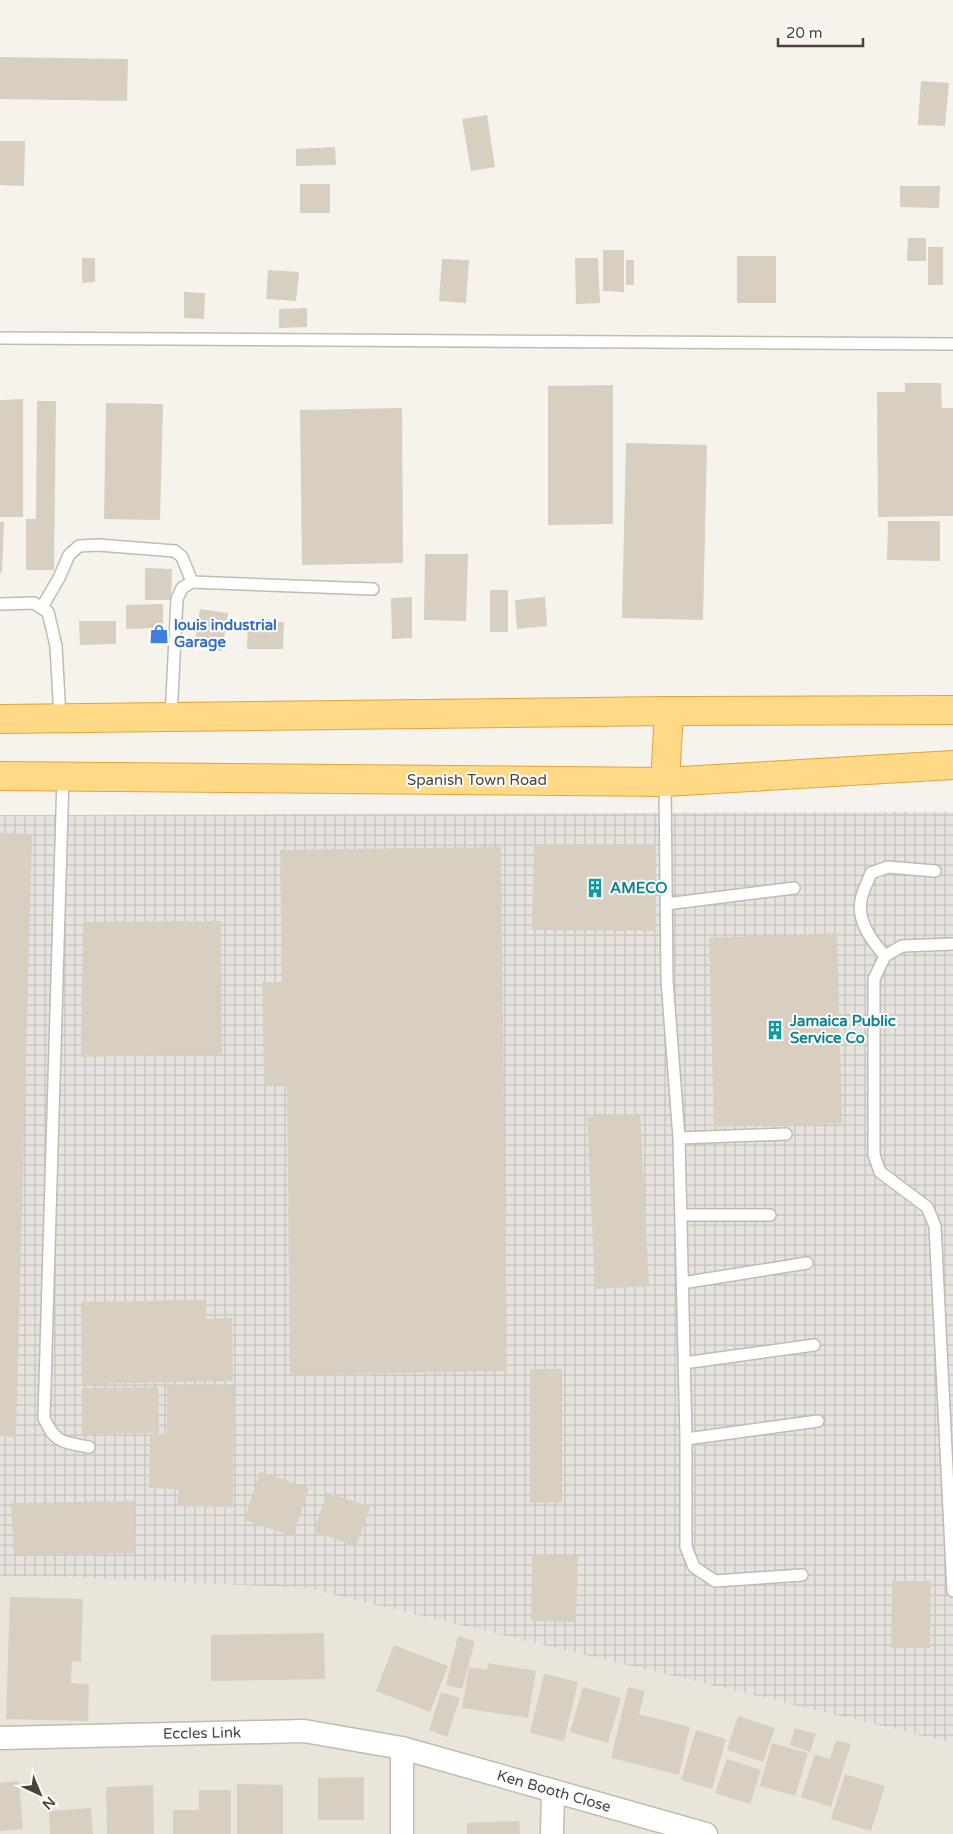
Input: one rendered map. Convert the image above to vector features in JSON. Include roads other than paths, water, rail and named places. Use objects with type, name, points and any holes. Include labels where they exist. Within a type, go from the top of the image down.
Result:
[{"type":"highway","points":[[0,719],[953,710]]},
{"type":"highway","points":[[665,782],[669,712]]},
{"type":"highway","name":"Spanish Town Road","points":[[0,776],[665,782],[953,765]]},
{"type":"street","name":"Eccles Link","points":[[0,1738],[304,1731],[402,1748]]},
{"type":"street","name":"Ken Booth Close","points":[[402,1748],[706,1834]]},
{"type":"street","points":[[402,1748],[402,1834]]},
{"type":"street","points":[[552,1834],[553,1791]]},
{"type":"lane","points":[[0,338],[953,344]]},
{"type":"lane","points":[[42,607],[59,578],[69,555],[79,546],[98,545],[175,551],[182,557],[192,582]]},
{"type":"lane","points":[[171,717],[177,599],[182,588],[192,582],[373,589]]},
{"type":"lane","points":[[0,604],[34,603],[48,612],[56,646],[60,718]]},
{"type":"lane","points":[[63,777],[44,1418],[49,1430],[62,1442],[90,1447]]},
{"type":"lane","points":[[665,782],[668,980],[679,1138],[686,1439],[686,1547],[694,1566],[715,1581],[802,1575]]},
{"type":"lane","points":[[885,956],[871,940],[861,919],[861,897],[871,873],[888,867],[935,870]]},
{"type":"lane","points":[[666,904],[794,888]]},
{"type":"lane","points":[[953,944],[902,946],[885,956],[874,979],[874,1155],[880,1172],[927,1207],[935,1226],[953,1591]]},
{"type":"lane","points":[[679,1138],[786,1134]]},
{"type":"lane","points":[[681,1215],[770,1216]]},
{"type":"lane","points":[[682,1283],[806,1263]]},
{"type":"lane","points":[[684,1363],[814,1345]]},
{"type":"lane","points":[[686,1439],[818,1421]]},
{"type":"place","name":"louis industrial Garage","points":[[159,634]]},
{"type":"place","name":"AMECO","points":[[595,888]]},
{"type":"place","name":"Jamaica Public Service Co","points":[[775,1030]]}]
